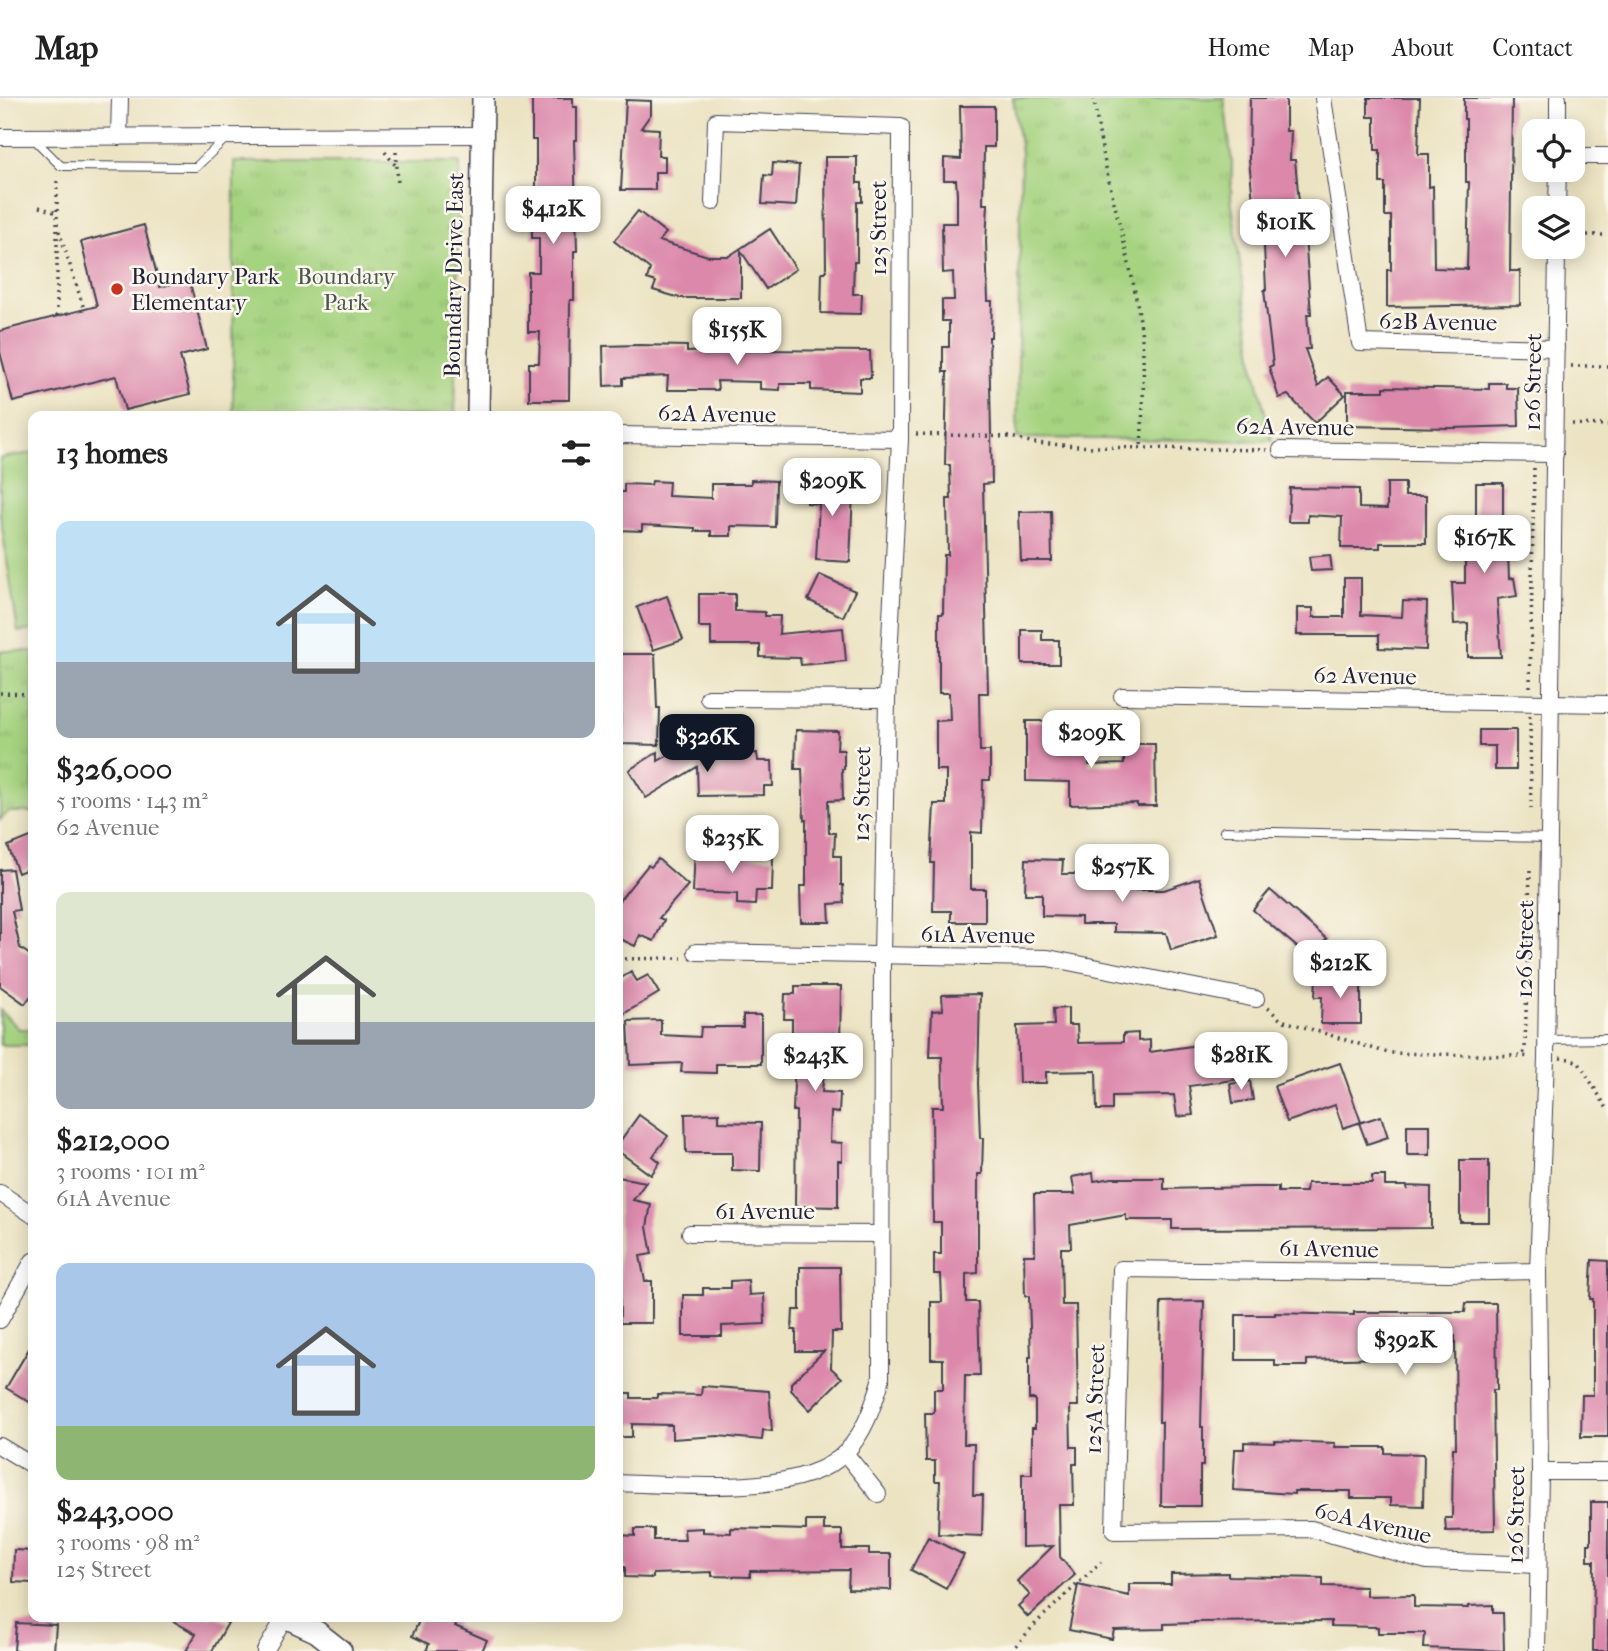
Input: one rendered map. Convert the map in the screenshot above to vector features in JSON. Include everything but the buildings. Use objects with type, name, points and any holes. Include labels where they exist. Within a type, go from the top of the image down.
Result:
[{"type":"street","points":[[119,137],[120,98]]},
{"type":"street","name":"Boundary Drive East","points":[[478,411],[483,98]]},
{"type":"street","name":"62B Avenue","points":[[1323,98],[1360,343],[1556,348]]},
{"type":"street","points":[[1558,98],[1558,119]]},
{"type":"street","name":"125 Street","points":[[713,202],[716,121],[901,127],[904,438],[887,699],[882,956],[881,1381],[870,1417],[845,1453]]},
{"type":"street","points":[[0,137],[483,135]]},
{"type":"street","points":[[1585,156],[1608,156]]},
{"type":"street","name":"126 Street","points":[[1537,1651],[1540,1472],[1538,1271],[1546,1040],[1557,259]]},
{"type":"street","name":"62A Avenue","points":[[623,435],[904,438]]},
{"type":"street","name":"62A Avenue","points":[[1281,450],[1555,454]]},
{"type":"street","name":"62 Avenue","points":[[1122,696],[1608,704]]},
{"type":"street","points":[[708,698],[887,699]]},
{"type":"street","name":"61A Avenue","points":[[696,952],[1048,958],[1256,999]]},
{"type":"street","points":[[0,1193],[28,1212]]},
{"type":"street","name":"61 Avenue","points":[[690,1233],[881,1234]]},
{"type":"street","name":"61 Avenue","points":[[1121,1269],[1449,1273],[1538,1271]]},
{"type":"street","name":"125A Street","points":[[1114,1531],[1121,1269]]},
{"type":"street","points":[[0,1320],[28,1270]]},
{"type":"street","points":[[0,1446],[28,1463]]},
{"type":"street","points":[[623,1483],[747,1486],[809,1476],[845,1453],[878,1494]]},
{"type":"street","points":[[1540,1472],[1608,1472]]},
{"type":"street","name":"60A Avenue","points":[[1114,1531],[1311,1529],[1427,1561],[1538,1565]]},
{"type":"street","points":[[265,1651],[282,1622]]},
{"type":"street","points":[[296,1622],[317,1632],[341,1651]]},
{"type":"lane","points":[[32,137],[61,166],[196,167],[228,136]]},
{"type":"lane","points":[[1224,831],[1549,838]]},
{"type":"lane","points":[[1546,1040],[1608,1039]]},
{"type":"path","points":[[1094,98],[1098,133],[1139,314],[1143,385],[1141,449]]},
{"type":"path","points":[[385,152],[397,168]]},
{"type":"path","points":[[396,152],[398,184]]},
{"type":"path","points":[[57,178],[57,316]]},
{"type":"path","points":[[39,206],[57,213]]},
{"type":"path","points":[[57,226],[84,309]]},
{"type":"path","points":[[1585,235],[1608,235]]},
{"type":"path","points":[[1569,366],[1608,366]]},
{"type":"path","points":[[1572,424],[1608,425]]},
{"type":"path","name":"62A Avenue","points":[[904,438],[915,434],[1011,437],[1034,443],[1141,449],[1281,450]]},
{"type":"path","points":[[1530,679],[1534,477]]},
{"type":"path","points":[[0,693],[28,694]]},
{"type":"path","points":[[1522,1056],[1525,1049],[1531,837],[1530,719]]},
{"type":"path","points":[[623,959],[679,960],[696,952]]},
{"type":"path","points":[[1256,999],[1281,1020],[1388,1053],[1536,1058]]},
{"type":"path","points":[[1565,1058],[1579,1063],[1608,1110]]},
{"type":"path","points":[[1011,1651],[1038,1620],[1101,1562]]},
{"type":"green space","points":[[1013,98],[1224,98],[1232,163],[1231,198],[1255,371],[1272,441],[1017,438],[1021,152]]},
{"type":"green space","name":"Boundary Park","points":[[234,162],[460,162],[455,411],[233,411]]},
{"type":"green space","points":[[28,454],[28,631],[18,632],[0,514],[0,458]]},
{"type":"green space","points":[[0,651],[28,651],[28,812],[8,812],[0,820]]},
{"type":"green space","points":[[0,1010],[19,1029],[28,1029],[28,1045],[0,1045]]},
{"type":"place","name":"Boundary Park Elementary","points":[[117,289]]}]
